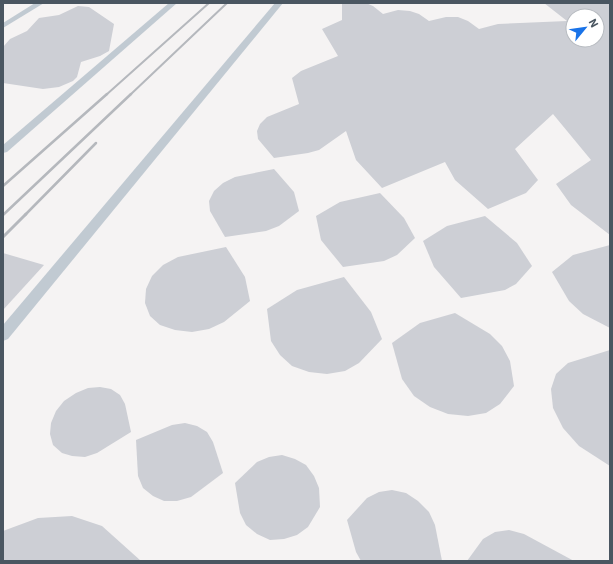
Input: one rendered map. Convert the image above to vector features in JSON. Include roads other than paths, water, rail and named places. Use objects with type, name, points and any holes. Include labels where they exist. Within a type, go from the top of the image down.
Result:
[{"type":"lane","points":[[3,26],[40,3]]},
{"type":"lane","points":[[3,150],[173,3]]},
{"type":"lane","points":[[3,335],[279,3]]},
{"type":"railway","points":[[106,95],[209,3]]},
{"type":"railway","points":[[130,95],[227,3]]},
{"type":"railway","points":[[3,186],[107,94]]},
{"type":"railway","points":[[3,215],[131,94]]},
{"type":"railway","points":[[25,215],[96,143]]},
{"type":"railway","points":[[3,237],[25,215]]}]
